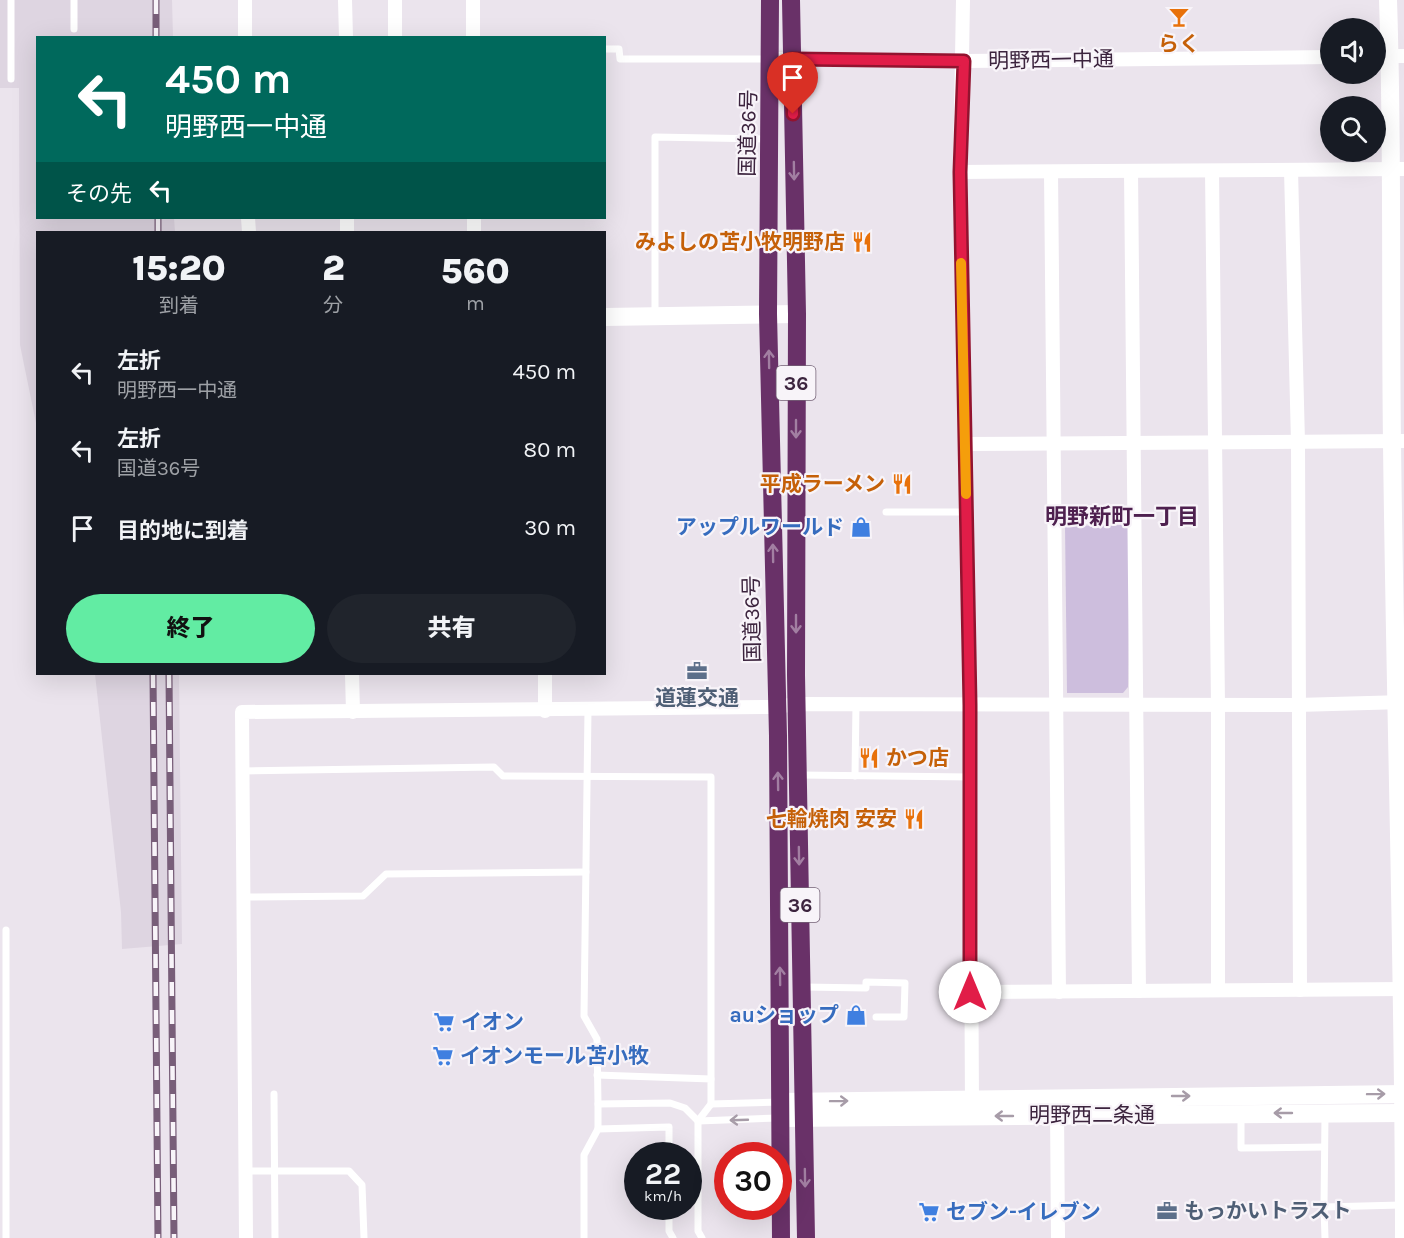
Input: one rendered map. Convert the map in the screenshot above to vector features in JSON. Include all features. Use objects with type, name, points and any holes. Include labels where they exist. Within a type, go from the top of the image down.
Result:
[{"type":"highway","name":"国道36号","points":[[770,0],[771,140],[768,314],[776,707],[781,1238]]},
{"type":"highway","name":"国道36号","points":[[791,0],[797,314],[797,704],[806,1238]]},
{"type":"street","points":[[245,0],[245,36]]},
{"type":"street","points":[[345,0],[346,36]]},
{"type":"street","points":[[395,0],[395,36]]},
{"type":"street","points":[[473,0],[473,36]]},
{"type":"street","points":[[963,0],[964,61],[960,172],[970,705],[972,1107]]},
{"type":"street","points":[[1388,0],[1399,169],[1398,441],[1404,989],[1404,1238]]},
{"type":"street","name":"明野西一中通","points":[[771,59],[964,61],[1320,57]]},
{"type":"street","points":[[960,172],[1399,169]]},
{"type":"street","points":[[1292,170],[1298,442],[1299,990]]},
{"type":"street","points":[[1131,171],[1139,991]]},
{"type":"street","points":[[1212,171],[1218,705],[1218,990]]},
{"type":"street","points":[[1051,172],[1058,704],[1059,992]]},
{"type":"street","points":[[606,317],[797,314]]},
{"type":"street","points":[[964,444],[1053,446],[1398,441]]},
{"type":"street","points":[[352,675],[352,712]]},
{"type":"street","points":[[545,675],[545,711]]},
{"type":"street","points":[[246,1238],[242,712],[545,711],[776,707],[797,704],[1297,705],[1401,702]]},
{"type":"street","points":[[970,992],[1404,989]]},
{"type":"street","name":"明野西二条通","points":[[780,1110],[1057,1106],[1404,1094]]},
{"type":"street","points":[[1057,1106],[1058,1238]]},
{"type":"street","name":"明野西二条通","points":[[1057,1106],[1241,1114],[1404,1113]]},
{"type":"lane","points":[[11,0],[11,79]]},
{"type":"lane","points":[[74,0],[74,29]]},
{"type":"lane","points":[[606,49],[619,49],[620,59],[771,59]]},
{"type":"lane","points":[[655,317],[655,137],[771,140]]},
{"type":"lane","points":[[886,512],[966,512]]},
{"type":"lane","points":[[1054,520],[1135,520]]},
{"type":"lane","points":[[855,776],[856,704]]},
{"type":"lane","points":[[584,1238],[584,1155],[598,1129],[597,1039],[584,1016],[588,710]]},
{"type":"lane","points":[[243,771],[494,767],[503,776],[711,777],[711,1104],[698,1121],[698,1231],[702,1238]]},
{"type":"lane","points":[[798,775],[970,777]]},
{"type":"lane","points":[[244,897],[363,896],[386,874],[586,872]]},
{"type":"lane","points":[[6,930],[6,1238]]},
{"type":"lane","points":[[801,987],[866,988],[866,982],[905,983],[904,1017],[876,1017]]},
{"type":"lane","points":[[597,1075],[711,1079]]},
{"type":"lane","points":[[274,1094],[275,1238]]},
{"type":"lane","points":[[598,1104],[670,1103],[685,1108],[698,1121]]},
{"type":"lane","points":[[711,1104],[780,1110]]},
{"type":"lane","points":[[698,1121],[780,1110]]},
{"type":"lane","points":[[1325,1113],[1325,1238]]},
{"type":"lane","points":[[1241,1114],[1241,1148],[1324,1147]]},
{"type":"lane","points":[[598,1129],[669,1127],[669,1142]]},
{"type":"lane","points":[[246,1171],[349,1171],[362,1185],[364,1238]]},
{"type":"lane","points":[[1324,1207],[1404,1205]]},
{"type":"lane","points":[[669,1220],[669,1231],[673,1238]]},
{"type":"shaded area","points":[[0,0],[172,0],[173,36],[36,36],[36,219],[174,219],[175,231],[36,231],[36,423],[20,345],[19,88],[0,88]]},
{"type":"shaded area","points":[[1124,525],[1130,530],[1128,687],[1123,693],[1067,693],[1065,526]]},
{"type":"shaded area","points":[[95,675],[179,675],[182,944],[122,949],[121,912]]},
{"type":"railway","points":[[156,0],[156,36]]},
{"type":"railway","points":[[158,219],[158,231]]},
{"type":"railway","points":[[153,675],[158,1238]]},
{"type":"railway","points":[[169,675],[174,1238]]},
{"type":"slow traffic","points":[[961,263],[966,494]]},
{"type":"place","name":"らく","points":[[1179,17]]},
{"type":"place","name":"みよしの苫小牧明野店","points":[[862,242]]},
{"type":"place","name":"平成ラーメン","points":[[902,484]]},
{"type":"place","name":"アップルワールド","points":[[861,527]]},
{"type":"place","name":"道蓮交通","points":[[697,671]]},
{"type":"place","name":"かつ店","points":[[869,758]]},
{"type":"place","name":"七輪焼肉 安安","points":[[914,819]]},
{"type":"place","name":"auショップ","points":[[856,1015]]},
{"type":"place","name":"イオン","points":[[444,1022]]},
{"type":"place","name":"イオンモール苫小牧","points":[[443,1056]]},
{"type":"place","name":"もっかいトラスト","points":[[1167,1211]]},
{"type":"place","name":"セブン-イレブン","points":[[929,1212]]},
{"type":"district","name":"明野新町一丁目","points":[[1122,517]]},
{"type":"route","points":[[793,114],[792,59],[964,61],[960,172],[970,705],[970,992]]}]
